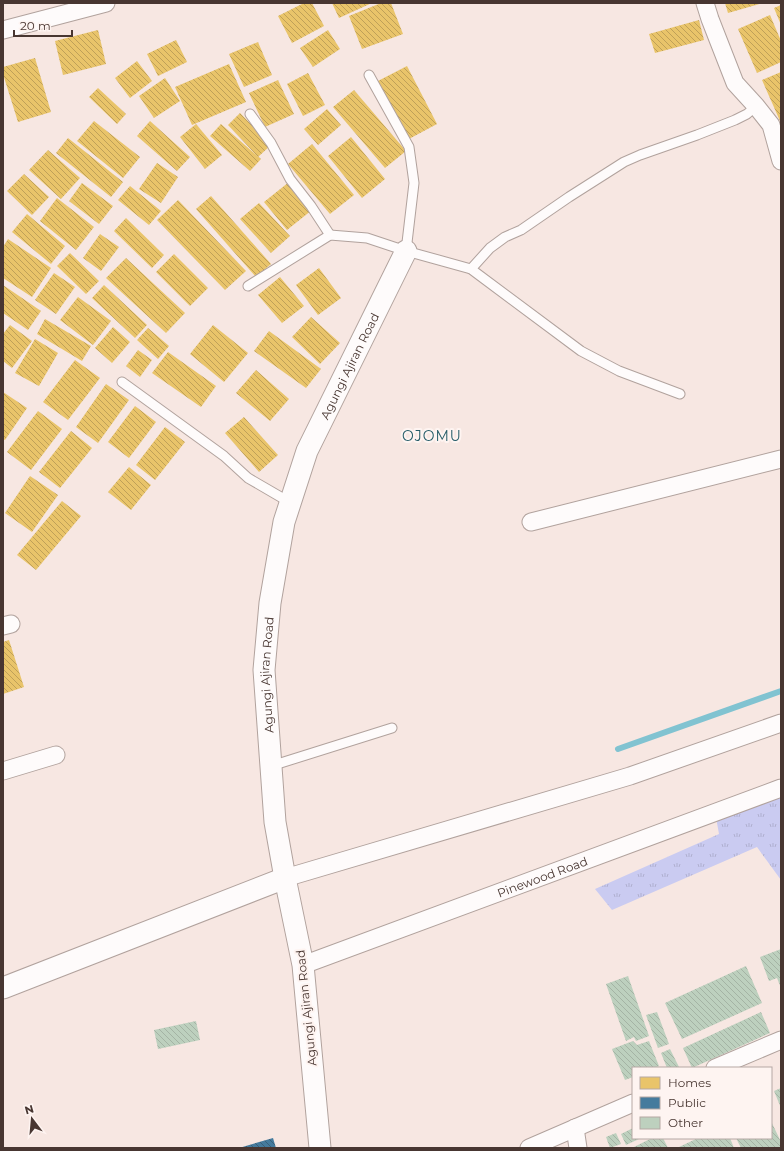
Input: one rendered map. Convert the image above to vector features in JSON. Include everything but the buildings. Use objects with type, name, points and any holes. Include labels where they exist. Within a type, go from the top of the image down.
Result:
[{"type":"street","points":[[3,30],[106,3]]},
{"type":"street","points":[[705,3],[735,83],[771,125],[781,161]]},
{"type":"street","name":"Agungi Ajiran Road","points":[[320,1148],[303,964],[275,822],[264,670],[270,603],[284,522],[307,451],[406,251]]},
{"type":"street","points":[[531,522],[781,459]]},
{"type":"street","points":[[3,988],[285,878],[630,776],[781,723]]},
{"type":"street","points":[[3,770],[56,755]]},
{"type":"street","name":"Pinewood Road","points":[[303,964],[781,788]]},
{"type":"street","points":[[717,1067],[781,1040]]},
{"type":"street","points":[[529,1148],[632,1103]]},
{"type":"street","points":[[574,1128],[578,1148]]},
{"type":"lane","points":[[369,76],[409,147],[414,183],[406,251]]},
{"type":"lane","points":[[471,269],[490,248],[505,236],[521,230],[624,162],[735,120],[747,114],[756,106]]},
{"type":"lane","points":[[250,114],[271,143],[290,179],[311,206],[330,235]]},
{"type":"lane","points":[[248,286],[330,235],[367,238],[406,251],[471,269],[581,351],[619,371],[680,394]]},
{"type":"lane","points":[[122,382],[224,456],[248,478],[290,503]]},
{"type":"lane","points":[[271,766],[392,728]]},
{"type":"green space","points":[[781,796],[781,880],[757,847],[612,910],[595,889],[719,834],[715,812]]},
{"type":"waterway","points":[[618,749],[781,691]]},
{"type":"district","name":"OJOMU","points":[[432,436]]}]
